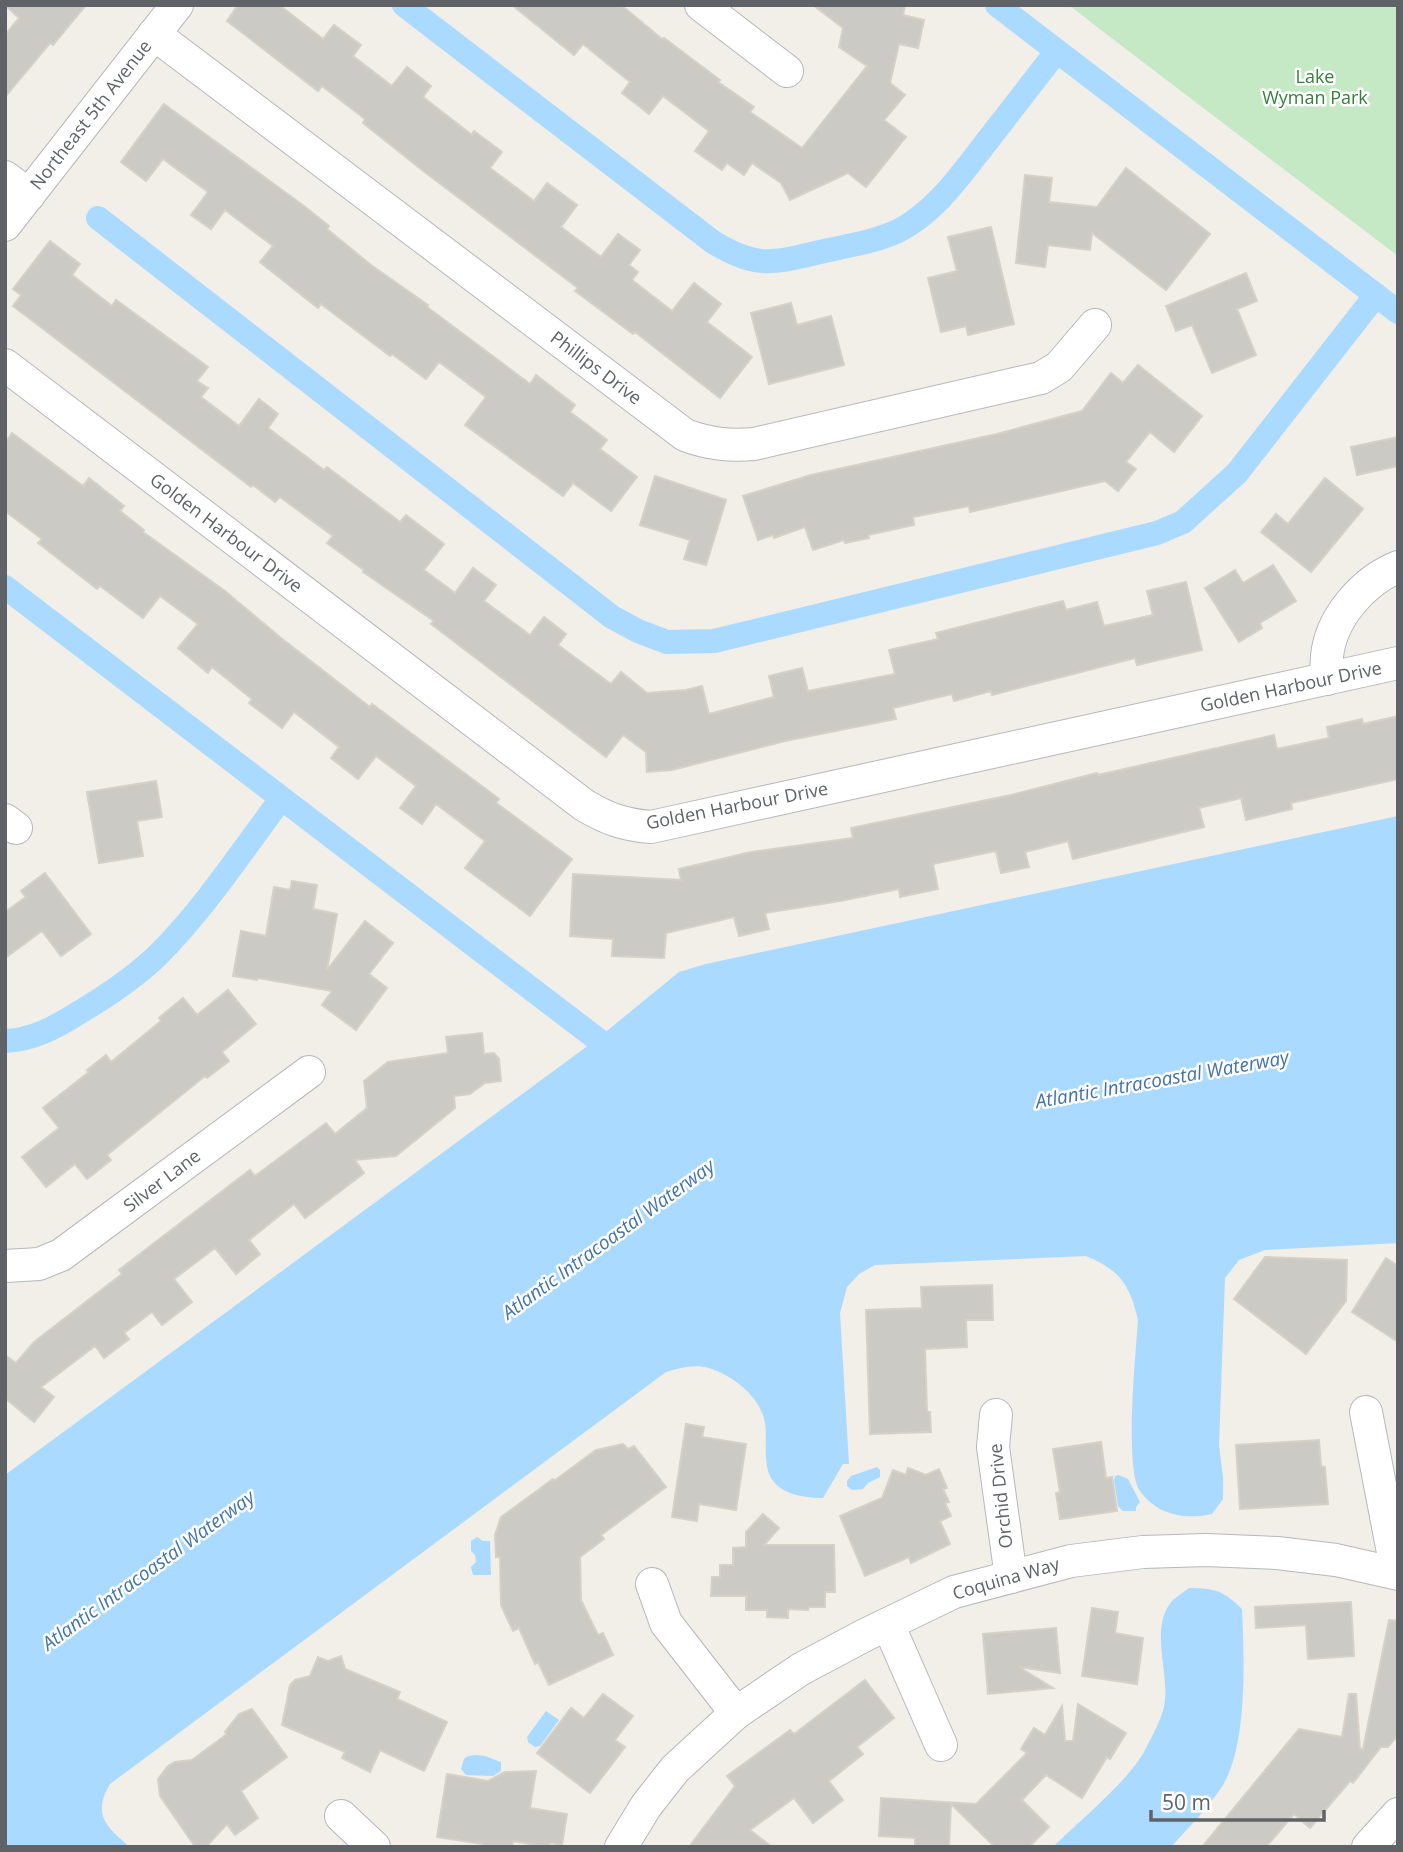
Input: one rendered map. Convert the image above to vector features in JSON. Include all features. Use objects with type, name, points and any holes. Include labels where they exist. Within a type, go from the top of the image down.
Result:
[{"type":"street","name":"Northeast 5th Avenue","points":[[5,225],[17,186],[177,5]]},
{"type":"street","points":[[701,5],[787,71]]},
{"type":"street","name":"Phillips Drive","points":[[154,34],[685,436],[732,446],[754,444],[1041,378],[1059,367],[1095,325]]},
{"type":"street","name":"Golden Harbour Drive","points":[[5,365],[584,805],[604,818],[627,825],[651,827],[1398,663]]},
{"type":"street","points":[[1327,679],[1327,655],[1345,611],[1366,586],[1381,574],[1398,567]]},
{"type":"street","name":"Silver Lane","points":[[5,1266],[39,1264],[61,1255],[309,1072]]},
{"type":"street","points":[[1366,1412],[1397,1574]]},
{"type":"street","name":"Orchid Drive","points":[[996,1415],[993,1447],[1011,1577]]},
{"type":"street","name":"Coquina Way","points":[[621,1847],[646,1806],[675,1769],[736,1713],[801,1669],[954,1592],[1071,1561],[1143,1552],[1206,1550],[1277,1553],[1336,1560],[1397,1574]]},
{"type":"street","points":[[652,1584],[667,1623],[736,1713]]},
{"type":"street","points":[[888,1624],[941,1745]]},
{"type":"street","points":[[1368,1847],[1398,1814]]},
{"type":"street","points":[[341,1816],[374,1847]]},
{"type":"green space","name":"Lake Wyman Park","points":[[1069,5],[1398,5],[1398,256],[1114,40]]},
{"type":"water","name":"Atlantic Intracoastal Waterway","points":[[1398,816],[1398,1243],[1265,1250],[1239,1260],[1225,1278],[1219,1445],[1223,1499],[1212,1514],[1172,1514],[1155,1506],[1140,1491],[1135,1479],[1132,1436],[1138,1320],[1127,1288],[1107,1267],[1086,1256],[875,1265],[859,1274],[847,1287],[840,1313],[849,1464],[843,1464],[823,1498],[791,1493],[783,1490],[772,1479],[767,1465],[766,1429],[762,1413],[744,1388],[709,1368],[687,1367],[666,1372],[110,1784],[102,1804],[104,1819],[114,1833],[130,1847],[5,1847],[5,1475],[597,1039],[679,972]]},
{"type":"water","points":[[877,1467],[880,1477],[863,1489],[852,1490],[847,1486],[851,1476]]},
{"type":"water","points":[[1115,1476],[1128,1479],[1140,1502],[1136,1511],[1123,1511],[1118,1506],[1114,1480]]},
{"type":"water","points":[[477,1537],[490,1541],[491,1575],[473,1575],[471,1567],[476,1562],[471,1551],[471,1541]]},
{"type":"water","points":[[1189,1588],[1218,1592],[1242,1609],[1241,1724],[1237,1747],[1223,1785],[1171,1847],[1053,1847],[1116,1788],[1145,1750],[1160,1719],[1165,1700],[1162,1623],[1172,1601]]},
{"type":"water","points":[[546,1711],[559,1720],[540,1746],[535,1747],[528,1742],[527,1737]]},
{"type":"water","points":[[475,1755],[501,1762],[501,1771],[493,1776],[466,1775],[461,1769],[464,1759]]},
{"type":"building","points":[[5,5],[86,5],[5,97],[5,35],[19,18]]},
{"type":"building","points":[[238,5],[279,5],[323,39],[334,25],[361,45],[353,56],[392,86],[407,67],[431,86],[423,97],[472,135],[474,131],[502,152],[490,168],[534,201],[547,183],[577,205],[561,227],[601,257],[618,234],[640,250],[629,265],[638,272],[632,280],[672,311],[694,283],[721,304],[707,322],[752,357],[720,398],[635,332],[633,334],[575,291],[578,288],[422,170],[363,123],[365,119],[322,86],[318,91],[227,21]]},
{"type":"building","points":[[512,5],[621,5],[754,107],[750,112],[802,148],[867,66],[839,47],[843,28],[813,5],[905,5],[903,15],[924,20],[918,48],[899,44],[890,83],[905,95],[884,120],[906,137],[866,187],[848,173],[790,200],[781,183],[752,163],[744,175],[727,163],[722,170],[695,151],[709,131],[663,96],[649,114],[622,93],[630,82],[583,44],[574,55]]},
{"type":"building","points":[[164,104],[304,206],[371,265],[428,305],[427,307],[530,384],[536,375],[575,405],[570,412],[607,440],[600,449],[637,477],[611,511],[573,483],[563,496],[465,425],[486,397],[439,362],[426,379],[392,354],[390,356],[321,304],[318,308],[260,262],[273,246],[225,210],[211,229],[191,215],[208,192],[163,159],[146,181],[121,162]]},
{"type":"building","points":[[1126,168],[1210,234],[1166,290],[1092,233],[1090,250],[1048,245],[1045,267],[1016,263],[1025,175],[1052,178],[1049,202],[1097,207]]},
{"type":"building","points":[[991,227],[1014,324],[968,335],[966,326],[941,332],[928,278],[957,271],[948,237]]},
{"type":"building","points":[[50,241],[80,264],[72,275],[112,306],[116,300],[208,367],[197,381],[208,388],[201,397],[239,426],[259,399],[278,414],[268,428],[324,470],[327,467],[400,522],[406,515],[444,544],[424,570],[455,593],[473,568],[496,585],[484,601],[530,635],[544,617],[566,634],[558,645],[611,684],[621,672],[647,693],[702,686],[709,714],[774,697],[769,676],[802,668],[808,691],[895,674],[889,650],[938,639],[936,633],[1063,601],[1066,610],[1097,602],[1104,626],[1153,615],[1147,591],[1186,582],[1202,650],[1137,665],[1135,658],[992,695],[991,691],[954,701],[952,694],[893,708],[896,719],[785,741],[672,770],[647,772],[646,752],[623,735],[606,757],[431,624],[434,621],[363,572],[364,570],[327,543],[333,536],[280,497],[275,502],[253,485],[251,487],[13,306],[21,295],[13,289]]},
{"type":"building","points":[[1246,273],[1257,301],[1237,309],[1256,355],[1212,373],[1192,325],[1176,331],[1166,306]]},
{"type":"building","points":[[791,303],[797,325],[831,316],[844,365],[769,384],[751,313]]},
{"type":"building","points":[[1138,365],[1202,416],[1174,452],[1150,432],[1126,462],[1136,469],[1118,491],[1105,481],[970,512],[969,506],[913,517],[914,525],[868,535],[869,538],[845,543],[844,540],[813,550],[805,527],[774,538],[773,535],[758,540],[743,496],[811,475],[997,434],[1082,411],[1111,373],[1123,383]]},
{"type":"building","points":[[12,433],[83,486],[89,478],[124,506],[120,511],[144,530],[143,532],[225,591],[370,707],[372,704],[499,799],[496,803],[572,859],[530,916],[465,868],[485,841],[436,804],[422,824],[400,808],[416,786],[376,756],[358,779],[331,758],[339,747],[294,712],[282,728],[249,703],[252,699],[212,667],[208,673],[178,648],[198,624],[160,596],[143,618],[100,586],[97,589],[38,543],[42,539],[5,511],[5,443]]},
{"type":"building","points":[[1398,437],[1398,466],[1357,475],[1351,447]]},
{"type":"building","points":[[655,476],[726,500],[706,565],[684,559],[690,540],[640,525]]},
{"type":"building","points":[[1325,478],[1363,509],[1311,572],[1261,532],[1276,514],[1288,524]]},
{"type":"building","points":[[1273,565],[1296,601],[1260,623],[1262,628],[1239,642],[1205,588],[1235,570],[1243,583]]},
{"type":"building","points":[[1398,716],[1398,779],[1291,803],[1292,809],[1246,820],[1241,798],[1199,808],[1204,827],[1073,859],[1068,841],[1025,852],[1029,867],[1001,873],[996,851],[933,864],[938,889],[900,897],[899,889],[765,913],[769,929],[739,936],[734,917],[666,933],[664,958],[612,956],[613,939],[570,936],[573,874],[681,880],[679,869],[751,852],[853,838],[851,828],[1011,795],[1097,773],[1098,775],[1274,735],[1277,749],[1329,738],[1327,727],[1362,719],[1363,724]]},
{"type":"building","points":[[156,781],[162,817],[137,821],[143,856],[99,863],[87,792]]},
{"type":"building","points":[[45,873],[91,934],[61,956],[42,931],[5,958],[5,912],[26,897],[21,891]]},
{"type":"building","points":[[292,881],[317,885],[313,909],[337,914],[327,970],[365,921],[393,943],[369,974],[387,988],[356,1030],[322,1005],[332,991],[233,976],[241,931],[266,936],[274,887],[290,890]]},
{"type":"building","points":[[228,990],[256,1024],[222,1052],[229,1061],[207,1078],[205,1076],[107,1155],[111,1160],[87,1179],[75,1164],[46,1187],[22,1157],[59,1128],[43,1108],[106,1055],[111,1062],[161,1021],[159,1018],[183,998],[197,1015]]},
{"type":"building","points":[[482,1033],[484,1054],[494,1053],[499,1059],[501,1081],[485,1083],[470,1094],[454,1096],[455,1108],[396,1156],[355,1160],[364,1173],[305,1218],[294,1204],[249,1240],[260,1254],[236,1274],[215,1248],[174,1279],[192,1302],[162,1325],[152,1312],[124,1333],[129,1339],[104,1358],[95,1346],[41,1387],[54,1397],[34,1422],[5,1398],[5,1355],[16,1363],[34,1342],[122,1274],[119,1270],[250,1170],[255,1176],[326,1123],[335,1134],[367,1108],[364,1081],[388,1062],[448,1053],[446,1037]]},
{"type":"building","points":[[1265,1257],[1347,1260],[1346,1301],[1306,1354],[1234,1299]]},
{"type":"building","points":[[1386,1258],[1398,1266],[1398,1342],[1352,1312]]},
{"type":"building","points":[[992,1285],[993,1320],[966,1320],[967,1347],[925,1349],[927,1412],[930,1412],[931,1432],[870,1434],[866,1310],[922,1308],[921,1287]]},
{"type":"building","points":[[686,1424],[704,1427],[702,1437],[746,1444],[736,1510],[699,1504],[697,1521],[672,1517]]},
{"type":"building","points":[[1319,1440],[1321,1466],[1325,1467],[1328,1504],[1240,1509],[1236,1445]]},
{"type":"building","points":[[1101,1442],[1106,1478],[1112,1477],[1117,1511],[1060,1519],[1056,1493],[1060,1492],[1053,1449]]},
{"type":"building","points":[[623,1444],[628,1449],[634,1446],[666,1487],[601,1535],[604,1539],[580,1557],[581,1600],[598,1635],[603,1633],[613,1655],[549,1685],[538,1662],[535,1664],[519,1628],[513,1631],[501,1605],[500,1557],[496,1557],[495,1535],[501,1517],[553,1479],[554,1481],[596,1450]]},
{"type":"building","points":[[908,1468],[926,1475],[939,1469],[947,1488],[943,1489],[949,1502],[945,1503],[951,1516],[940,1521],[950,1544],[911,1563],[909,1557],[865,1576],[840,1516],[882,1498],[893,1470],[906,1475]]},
{"type":"building","points":[[763,1514],[779,1528],[764,1545],[834,1545],[835,1592],[825,1592],[825,1607],[788,1609],[788,1618],[767,1617],[767,1610],[746,1610],[746,1596],[711,1596],[712,1577],[720,1577],[720,1565],[733,1565],[733,1548],[746,1547],[746,1532]]},
{"type":"building","points":[[1351,1602],[1354,1656],[1308,1659],[1306,1625],[1256,1628],[1255,1607]]},
{"type":"building","points":[[1092,1608],[1118,1612],[1115,1633],[1143,1638],[1137,1684],[1082,1676]]},
{"type":"building","points":[[1389,1620],[1398,1621],[1398,1735],[1388,1747],[1381,1747],[1353,1783],[1350,1781],[1310,1828],[1294,1814],[1266,1847],[1202,1847],[1299,1729],[1342,1737],[1349,1694],[1356,1694],[1360,1749],[1363,1749]]},
{"type":"building","points":[[1056,1628],[1060,1673],[1019,1667],[1053,1688],[988,1694],[983,1634]]},
{"type":"building","points":[[341,1656],[345,1669],[400,1692],[397,1699],[447,1722],[424,1771],[380,1750],[370,1772],[342,1758],[345,1752],[282,1725],[290,1685],[295,1680],[310,1676],[318,1657],[328,1661]]},
{"type":"building","points":[[865,1680],[894,1718],[857,1747],[863,1754],[829,1781],[843,1800],[813,1823],[794,1798],[750,1830],[772,1847],[689,1847],[735,1786],[727,1776],[790,1730],[794,1734]]},
{"type":"building","points":[[603,1694],[633,1716],[615,1740],[625,1747],[590,1793],[537,1753],[571,1708],[584,1718]]},
{"type":"building","points":[[1078,1704],[1126,1733],[1110,1759],[1107,1757],[1082,1798],[1046,1775],[1022,1800],[1049,1827],[1029,1847],[995,1847],[951,1804],[949,1847],[915,1847],[915,1838],[879,1836],[881,1798],[976,1804],[1027,1753],[1021,1749],[1034,1728],[1045,1735],[1062,1706],[1065,1741],[1073,1741]]},
{"type":"building","points":[[252,1709],[287,1757],[241,1791],[258,1818],[235,1835],[227,1824],[206,1847],[194,1845],[160,1796],[158,1779],[168,1766],[175,1762],[192,1760],[227,1734],[225,1732],[239,1714]]},
{"type":"building","points":[[536,1771],[530,1808],[567,1814],[562,1845],[550,1843],[549,1847],[546,1847],[513,1841],[512,1847],[482,1847],[482,1844],[437,1837],[447,1774],[488,1781],[505,1772]]},
{"type":"waterway","points":[[404,5],[713,242],[728,251],[765,261],[790,259],[870,241],[912,223],[936,203],[958,178],[1057,51]]},
{"type":"waterway","points":[[997,5],[1398,312]]},
{"type":"waterway","points":[[98,218],[612,617],[667,642],[714,641],[1157,533],[1183,522],[1237,473],[1376,295]]},
{"type":"waterway","points":[[5,587],[597,1039],[621,1061]]},
{"type":"waterway","points":[[5,1041],[35,1035],[62,1023],[110,993],[149,963],[207,899],[281,799]]}]
